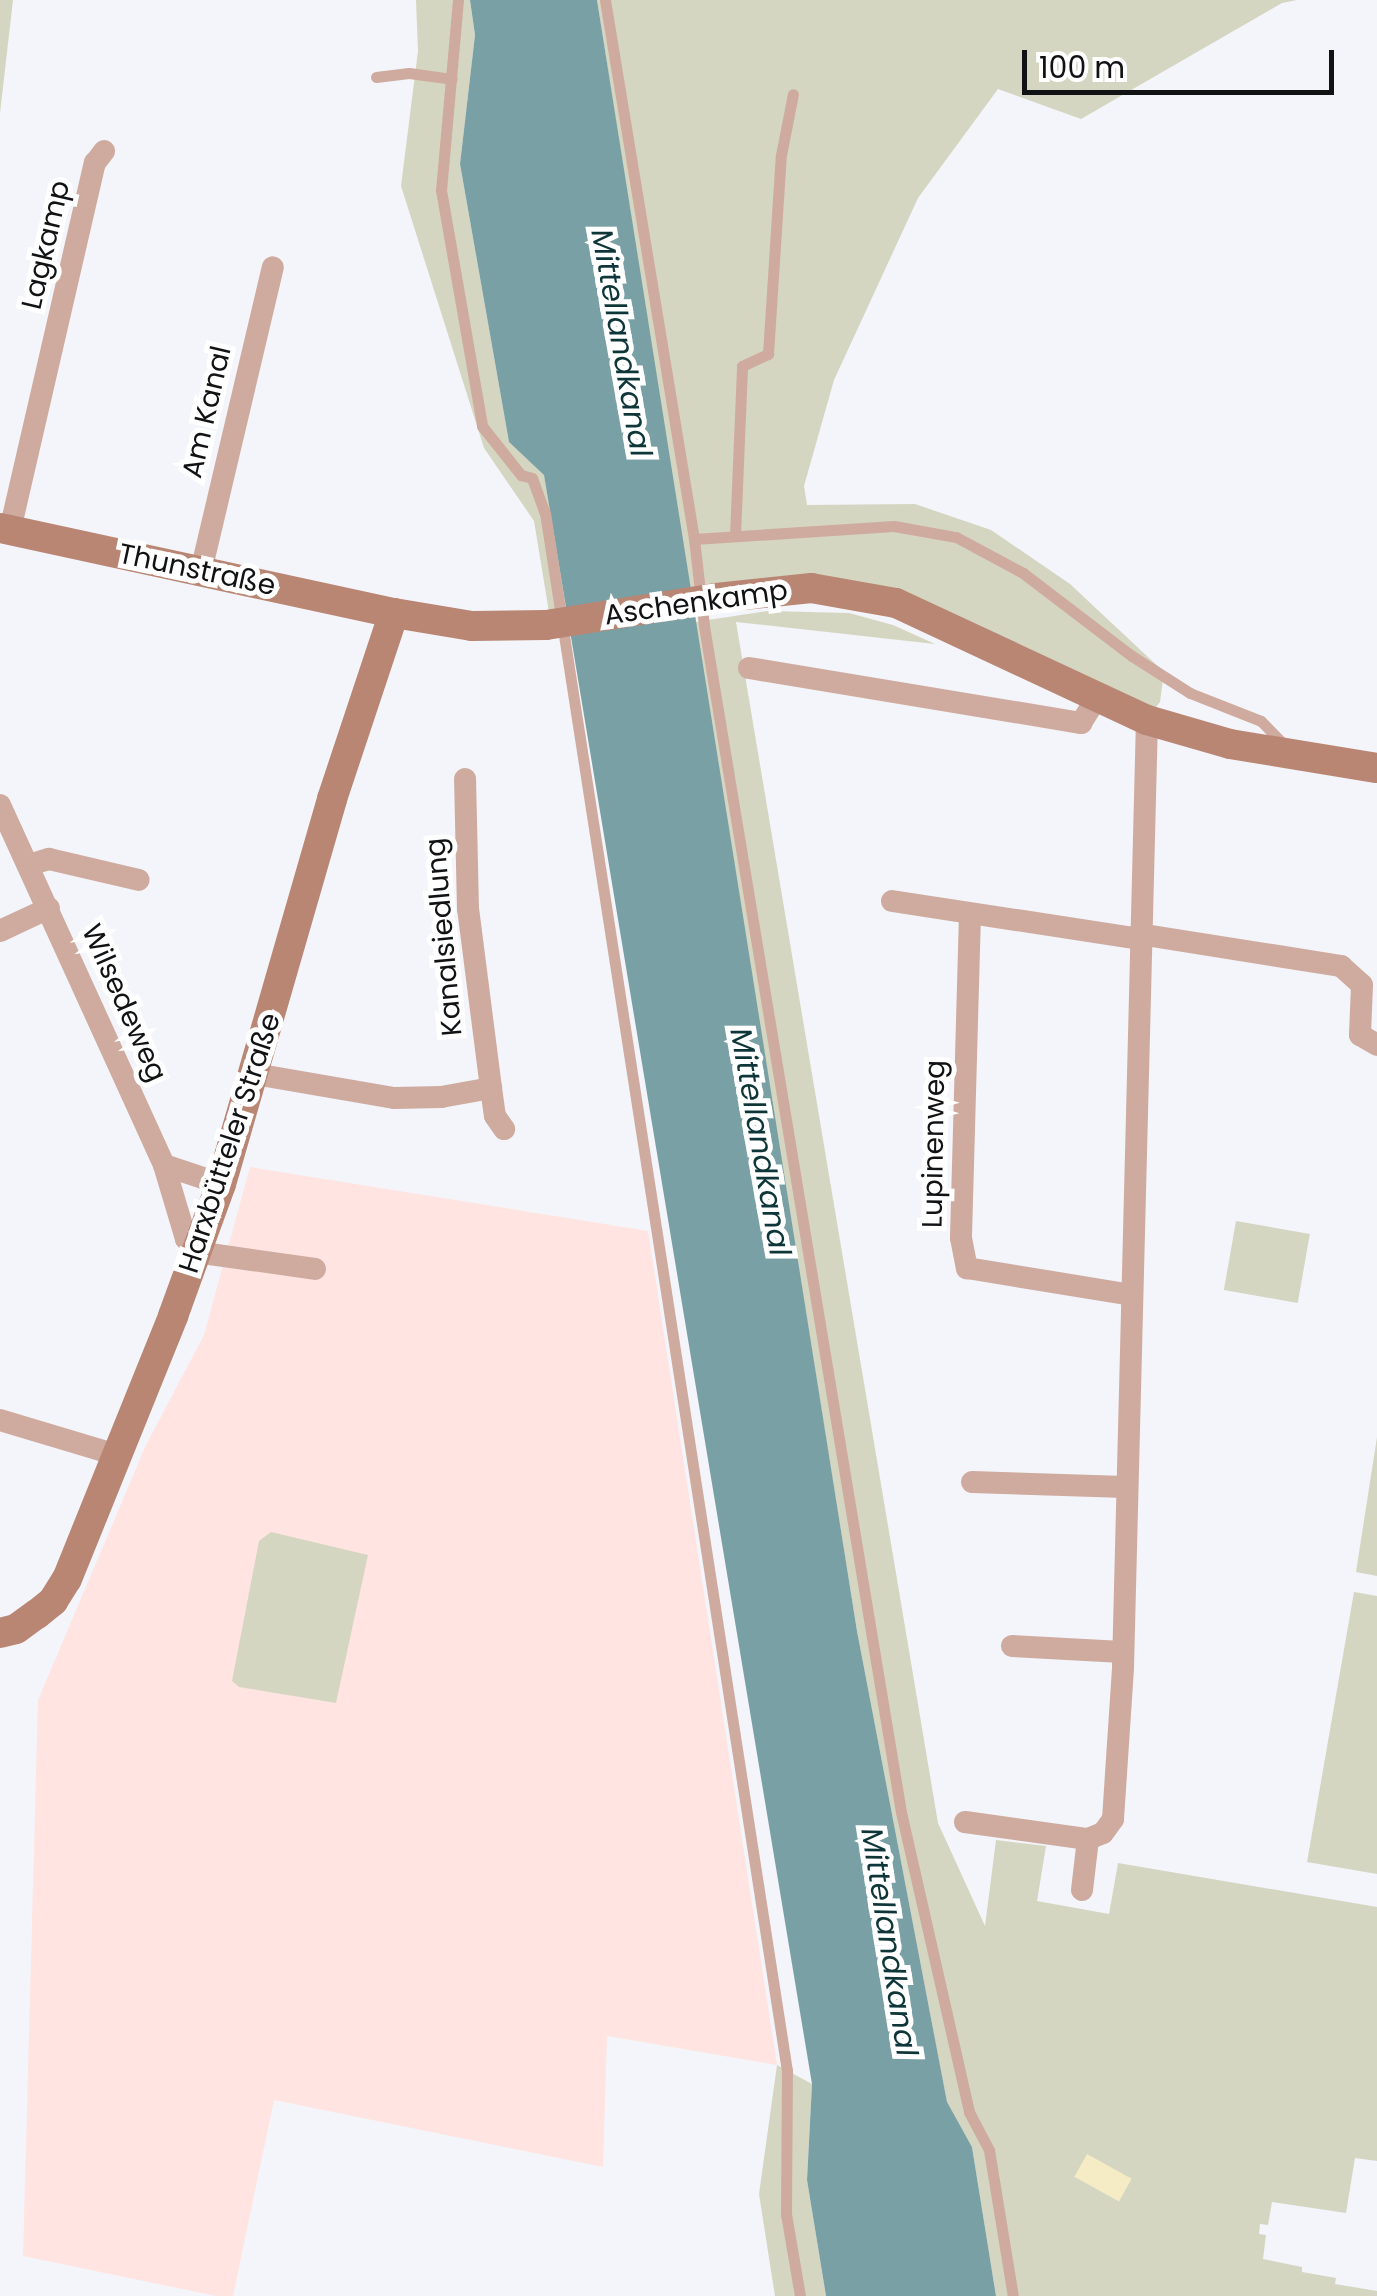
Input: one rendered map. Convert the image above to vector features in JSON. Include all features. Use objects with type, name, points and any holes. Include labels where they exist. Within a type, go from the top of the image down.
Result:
[{"type":"street","name":"Lagkamp","points":[[5,528],[96,163],[104,151]]},
{"type":"street","name":"Am Kanal","points":[[201,571],[272,266]]},
{"type":"street","name":"Thunstraße","points":[[5,528],[394,613]]},
{"type":"street","name":"Aschenkamp","points":[[394,613],[472,626],[546,625],[716,598],[811,588],[896,603],[942,621],[1096,699],[1147,720],[1230,744],[1377,768]]},
{"type":"street","name":"Harxbütteler Straße","points":[[0,1634],[16,1630],[53,1601],[117,1455],[221,1184],[332,796],[394,613]]},
{"type":"street","points":[[750,668],[1081,723],[1096,699]]},
{"type":"street","points":[[964,1822],[1088,1839],[1104,1833],[1113,1819],[1122,1652],[1147,720]]},
{"type":"street","name":"Kanalsiedlung","points":[[465,780],[468,909],[490,1088],[496,1116],[504,1129]]},
{"type":"street","name":"Wilsedeweg","points":[[0,805],[164,1166],[186,1239],[196,1250]]},
{"type":"street","points":[[28,865],[49,860],[139,880]]},
{"type":"street","points":[[892,901],[1341,966],[1362,985],[1360,1035],[1377,1045]]},
{"type":"street","points":[[0,931],[49,908]]},
{"type":"street","name":"Lupinenweg","points":[[970,914],[961,1238],[967,1268],[1132,1295]]},
{"type":"street","points":[[255,1074],[394,1098],[441,1097],[490,1088]]},
{"type":"street","points":[[164,1166],[221,1184]]},
{"type":"street","points":[[196,1250],[314,1269]]},
{"type":"street","points":[[0,1420],[117,1455]]},
{"type":"street","points":[[972,1482],[1125,1487]]},
{"type":"street","points":[[1012,1646],[1122,1652]]},
{"type":"street","points":[[1082,1890],[1088,1839]]},
{"type":"lane","points":[[458,0],[440,163],[442,190],[482,426],[521,475],[532,478],[545,513],[788,2070],[786,2214],[800,2296]]},
{"type":"lane","points":[[606,0],[694,539],[704,626],[902,1812],[969,2112],[989,2150],[1013,2296]]},
{"type":"lane","points":[[376,77],[409,72],[452,79]]},
{"type":"lane","points":[[734,535],[741,360],[768,354],[781,155],[794,94]]},
{"type":"lane","points":[[694,539],[894,526],[956,537],[1023,573],[1132,656],[1190,693],[1261,721],[1292,754]]},
{"type":"shaded area","points":[[250,1167],[648,1231],[777,2065],[607,2036],[603,2167],[274,2100],[233,2296],[216,2296],[23,2256],[38,1700],[146,1445],[204,1335]]},
{"type":"green space","points":[[0,0],[13,0],[0,113]]},
{"type":"green space","points":[[416,0],[470,0],[475,35],[460,164],[509,442],[544,474],[567,610],[549,612],[534,521],[484,448],[401,186],[418,51]]},
{"type":"green space","points":[[597,0],[1297,0],[1282,3],[1081,119],[998,89],[918,198],[834,380],[804,486],[807,505],[915,504],[991,530],[1070,584],[1164,672],[1160,702],[1152,712],[937,608],[690,593]]},
{"type":"green space","points":[[768,611],[849,613],[893,625],[935,644],[736,622],[938,1823],[985,1926],[996,1840],[1046,1846],[1037,1901],[1109,1914],[1118,1863],[1377,1907],[1377,2161],[1355,2158],[1346,2213],[1272,2202],[1268,2225],[1260,2224],[1259,2234],[1266,2235],[1263,2259],[1336,2278],[1335,2284],[1377,2291],[1377,2296],[996,2296],[972,2147],[947,2103],[857,1631],[695,622]]},
{"type":"green space","points":[[1236,1221],[1310,1234],[1298,1303],[1224,1290]]},
{"type":"green space","points":[[1377,1437],[1377,1576],[1356,1572]]},
{"type":"green space","points":[[271,1532],[368,1555],[336,1703],[239,1687],[232,1681],[259,1541]]},
{"type":"green space","points":[[1354,1592],[1377,1596],[1377,1874],[1307,1862]]},
{"type":"green space","points":[[777,2065],[812,2084],[807,2180],[826,2296],[775,2296],[759,2194]]},
{"type":"sand","points":[[1087,2154],[1132,2179],[1119,2201],[1074,2177]]},
{"type":"water","name":"Mittellandkanal","points":[[470,0],[597,0],[857,1631],[947,2102],[972,2147],[996,2296],[826,2296],[807,2180],[812,2084],[544,475],[509,442],[460,164],[475,35]]}]
